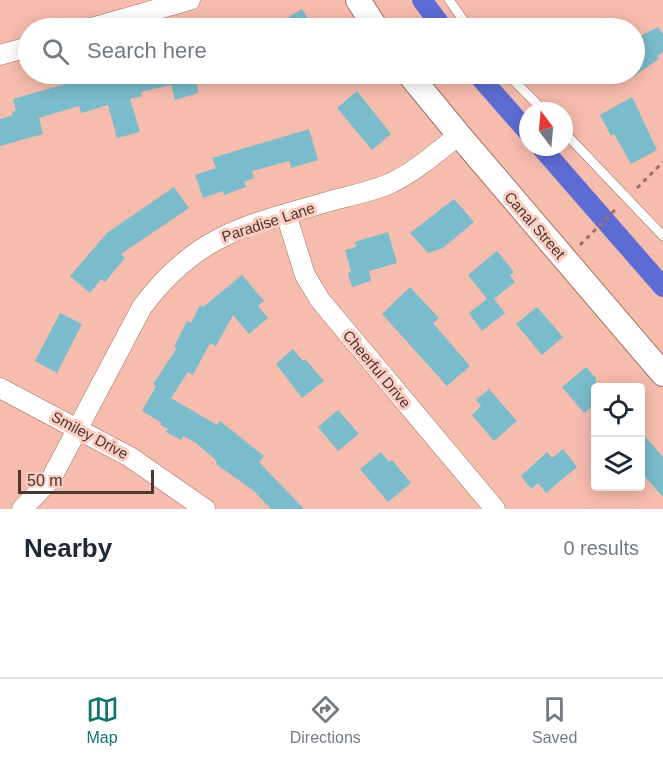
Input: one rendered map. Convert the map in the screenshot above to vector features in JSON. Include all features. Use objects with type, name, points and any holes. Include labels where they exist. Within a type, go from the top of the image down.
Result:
[{"type":"street","points":[[126,18],[190,0]]},
{"type":"street","points":[[358,0],[370,18]]},
{"type":"street","points":[[0,55],[18,50]]},
{"type":"street","name":"Canal Street","points":[[418,84],[663,374]]},
{"type":"street","name":"Paradise Lane","points":[[22,509],[51,479],[141,307],[173,269],[212,241],[255,223],[390,183],[414,170],[459,135]]},
{"type":"street","name":"Cheerful Drive","points":[[286,214],[305,275],[320,300],[495,509]]},
{"type":"street","name":"Smiley Drive","points":[[0,388],[140,462],[205,509]]},
{"type":"lane","points":[[449,0],[462,18]]},
{"type":"lane","points":[[517,84],[535,102]]},
{"type":"lane","points":[[573,141],[663,236]]},
{"type":"path","points":[[580,245],[663,162]]},
{"type":"building","points":[[302,9],[308,18],[287,18]]},
{"type":"building","points":[[658,27],[663,34],[663,52],[657,56],[659,59],[645,69],[645,34]]},
{"type":"building","points":[[65,84],[197,84],[198,93],[175,100],[171,85],[141,92],[142,96],[130,99],[140,132],[117,138],[108,105],[81,113],[79,106],[39,118],[43,134],[0,146],[0,119],[13,115],[12,112],[16,111],[13,99]]},
{"type":"building","points":[[357,91],[391,134],[372,150],[337,108]]},
{"type":"building","points":[[632,97],[657,150],[631,164],[614,134],[611,136],[600,115]]},
{"type":"building","points":[[309,129],[318,160],[291,168],[289,161],[252,171],[254,178],[244,182],[246,187],[224,195],[223,191],[203,198],[195,175],[216,168],[212,158]]},
{"type":"building","points":[[174,187],[189,208],[121,254],[125,258],[105,282],[101,279],[90,293],[70,276],[107,233]]},
{"type":"building","points":[[454,199],[474,222],[443,248],[428,253],[410,233]]},
{"type":"building","points":[[388,232],[397,263],[369,271],[371,281],[352,287],[348,273],[351,272],[345,250],[356,247],[355,242]]},
{"type":"building","points":[[497,251],[514,272],[510,275],[515,282],[494,299],[505,313],[482,331],[469,313],[487,299],[468,275]]},
{"type":"building","points":[[242,275],[264,301],[258,306],[268,318],[249,334],[233,315],[216,346],[210,343],[193,375],[188,372],[171,398],[217,425],[220,421],[264,456],[259,462],[304,509],[271,509],[254,491],[216,464],[217,461],[196,443],[183,436],[181,440],[166,432],[168,429],[160,425],[162,423],[142,411],[156,386],[153,384],[177,348],[174,347],[187,321],[191,323],[200,305],[203,307]]},
{"type":"building","points":[[410,287],[439,318],[433,323],[470,366],[447,386],[382,314]]},
{"type":"building","points":[[537,307],[563,337],[542,355],[516,324]]},
{"type":"building","points":[[60,313],[82,324],[57,373],[35,361]]},
{"type":"building","points":[[293,349],[324,381],[302,398],[276,364]]},
{"type":"building","points":[[586,367],[596,378],[596,383],[591,383],[591,408],[584,413],[562,387]]},
{"type":"building","points":[[489,389],[517,421],[494,441],[472,415],[481,406],[476,400]]},
{"type":"building","points":[[338,410],[359,434],[338,451],[318,427]]},
{"type":"building","points":[[645,437],[663,457],[663,497],[645,477]]},
{"type":"building","points":[[563,449],[577,467],[546,493],[538,483],[531,489],[521,476],[547,452],[552,458]]},
{"type":"building","points":[[381,452],[389,462],[392,460],[411,483],[388,502],[360,469]]},
{"type":"waterway","points":[[422,0],[436,18]]},
{"type":"waterway","points":[[486,84],[519,122]]},
{"type":"waterway","points":[[549,156],[663,287]]}]
